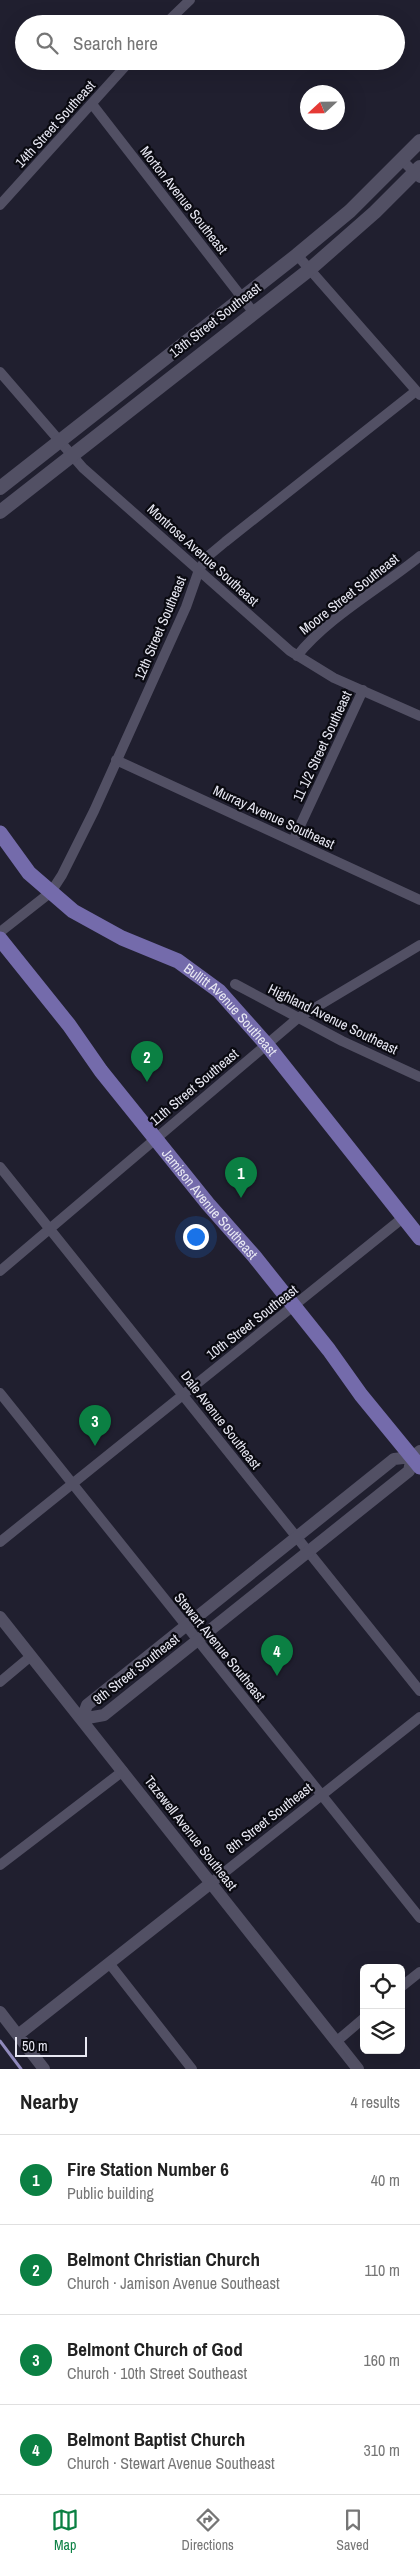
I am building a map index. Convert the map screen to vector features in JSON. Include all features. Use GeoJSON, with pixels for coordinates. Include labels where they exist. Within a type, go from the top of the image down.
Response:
{"type":"FeatureCollection","features":[{"type":"Feature","properties":{"kind":"main road","name":"13th Street Southeast"},"geometry":{"type":"LineString","coordinates":[[0,488],[297,255],[350,211],[420,141]]}},
{"type":"Feature","properties":{"kind":"main road","name":"13th Street Southeast"},"geometry":{"type":"LineString","coordinates":[[0,512],[309,270],[418,173]]}},
{"type":"Feature","properties":{"kind":"main road","name":"Bullitt Avenue Southeast"},"geometry":{"type":"LineString","coordinates":[[0,833],[30,873],[65,906],[88,921],[161,953],[199,975],[233,1004],[420,1238]]}},
{"type":"Feature","properties":{"kind":"main road","name":"Jamison Avenue Southeast"},"geometry":{"type":"LineString","coordinates":[[0,940],[70,1025],[101,1071],[330,1350],[345,1374],[417,1458]]}},
{"type":"Feature","properties":{"kind":"street"},"geometry":{"type":"LineString","coordinates":[[174,15],[190,0]]}},
{"type":"Feature","properties":{"kind":"street","name":"14th Street Southeast"},"geometry":{"type":"LineString","coordinates":[[0,205],[122,70]]}},
{"type":"Feature","properties":{"kind":"street","name":"Morton Avenue Southeast"},"geometry":{"type":"LineString","coordinates":[[92,104],[254,313]]}},
{"type":"Feature","properties":{"kind":"street"},"geometry":{"type":"LineString","coordinates":[[402,160],[418,173]]}},
{"type":"Feature","properties":{"kind":"street"},"geometry":{"type":"LineString","coordinates":[[297,255],[418,393]]}},
{"type":"Feature","properties":{"kind":"street","name":"Montrose Avenue Southeast"},"geometry":{"type":"LineString","coordinates":[[0,372],[71,455],[297,656],[334,678],[420,716]]}},
{"type":"Feature","properties":{"kind":"street","name":"12th Street Southeast"},"geometry":{"type":"LineString","coordinates":[[0,932],[51,892],[81,840],[186,606],[199,570],[207,557],[418,393]]}},
{"type":"Feature","properties":{"kind":"street","name":"Moore Street Southeast"},"geometry":{"type":"LineString","coordinates":[[297,656],[306,644],[334,621],[420,556]]}},
{"type":"Feature","properties":{"kind":"street","name":"11 1/2 Street Southeast"},"geometry":{"type":"LineString","coordinates":[[293,841],[363,690]]}},
{"type":"Feature","properties":{"kind":"street","name":"Murray Avenue Southeast"},"geometry":{"type":"LineString","coordinates":[[116,760],[420,900]]}},
{"type":"Feature","properties":{"kind":"street","name":"11th Street Southeast"},"geometry":{"type":"LineString","coordinates":[[0,1271],[298,1018],[420,945]]}},
{"type":"Feature","properties":{"kind":"street","name":"Highland Avenue Southeast"},"geometry":{"type":"LineString","coordinates":[[235,984],[298,1018],[420,1077]]}},
{"type":"Feature","properties":{"kind":"street","name":"Dale Avenue Southeast"},"geometry":{"type":"LineString","coordinates":[[0,1167],[420,1691]]}},
{"type":"Feature","properties":{"kind":"street","name":"10th Street Southeast"},"geometry":{"type":"LineString","coordinates":[[0,1542],[183,1394],[295,1307],[404,1217]]}},
{"type":"Feature","properties":{"kind":"street","name":"Stewart Avenue Southeast"},"geometry":{"type":"LineString","coordinates":[[0,1392],[420,1918]]}},
{"type":"Feature","properties":{"kind":"street","name":"9th Street Southeast"},"geometry":{"type":"LineString","coordinates":[[417,1458],[409,1471],[102,1716],[82,1719],[87,1705],[394,1459],[417,1458]]}},
{"type":"Feature","properties":{"kind":"street","name":"Tazewell Avenue Southeast"},"geometry":{"type":"LineString","coordinates":[[0,1617],[358,2069]]}},
{"type":"Feature","properties":{"kind":"street"},"geometry":{"type":"LineString","coordinates":[[0,1682],[31,1656]]}},
{"type":"Feature","properties":{"kind":"street","name":"8th Street Southeast"},"geometry":{"type":"LineString","coordinates":[[18,2035],[420,1717]]}},
{"type":"Feature","properties":{"kind":"street"},"geometry":{"type":"LineString","coordinates":[[0,1865],[122,1771]]}},
{"type":"Feature","properties":{"kind":"street"},"geometry":{"type":"LineString","coordinates":[[109,1963],[192,2069]]}},
{"type":"Feature","properties":{"kind":"street"},"geometry":{"type":"LineString","coordinates":[[405,1984],[420,1972]]}},
{"type":"Feature","properties":{"kind":"street"},"geometry":{"type":"LineString","coordinates":[[0,2012],[44,2069]]}},
{"type":"Feature","properties":{"kind":"street"},"geometry":{"type":"LineString","coordinates":[[336,2041],[360,2021]]}},
{"type":"Feature","properties":{"kind":"waterway"},"geometry":{"type":"LineString","coordinates":[[0,2041],[21,2069]]}},
{"type":"Feature","properties":{"kind":"place","name":"Belmont Christian Church"},"geometry":{"type":"Point","coordinates":[147,1082]}},
{"type":"Feature","properties":{"kind":"place","name":"Fire Station Number 6"},"geometry":{"type":"Point","coordinates":[241,1198]}},
{"type":"Feature","properties":{"kind":"place","name":"Belmont Church of God"},"geometry":{"type":"Point","coordinates":[95,1446]}},
{"type":"Feature","properties":{"kind":"place","name":"Belmont Baptist Church"},"geometry":{"type":"Point","coordinates":[277,1676]}}]}
